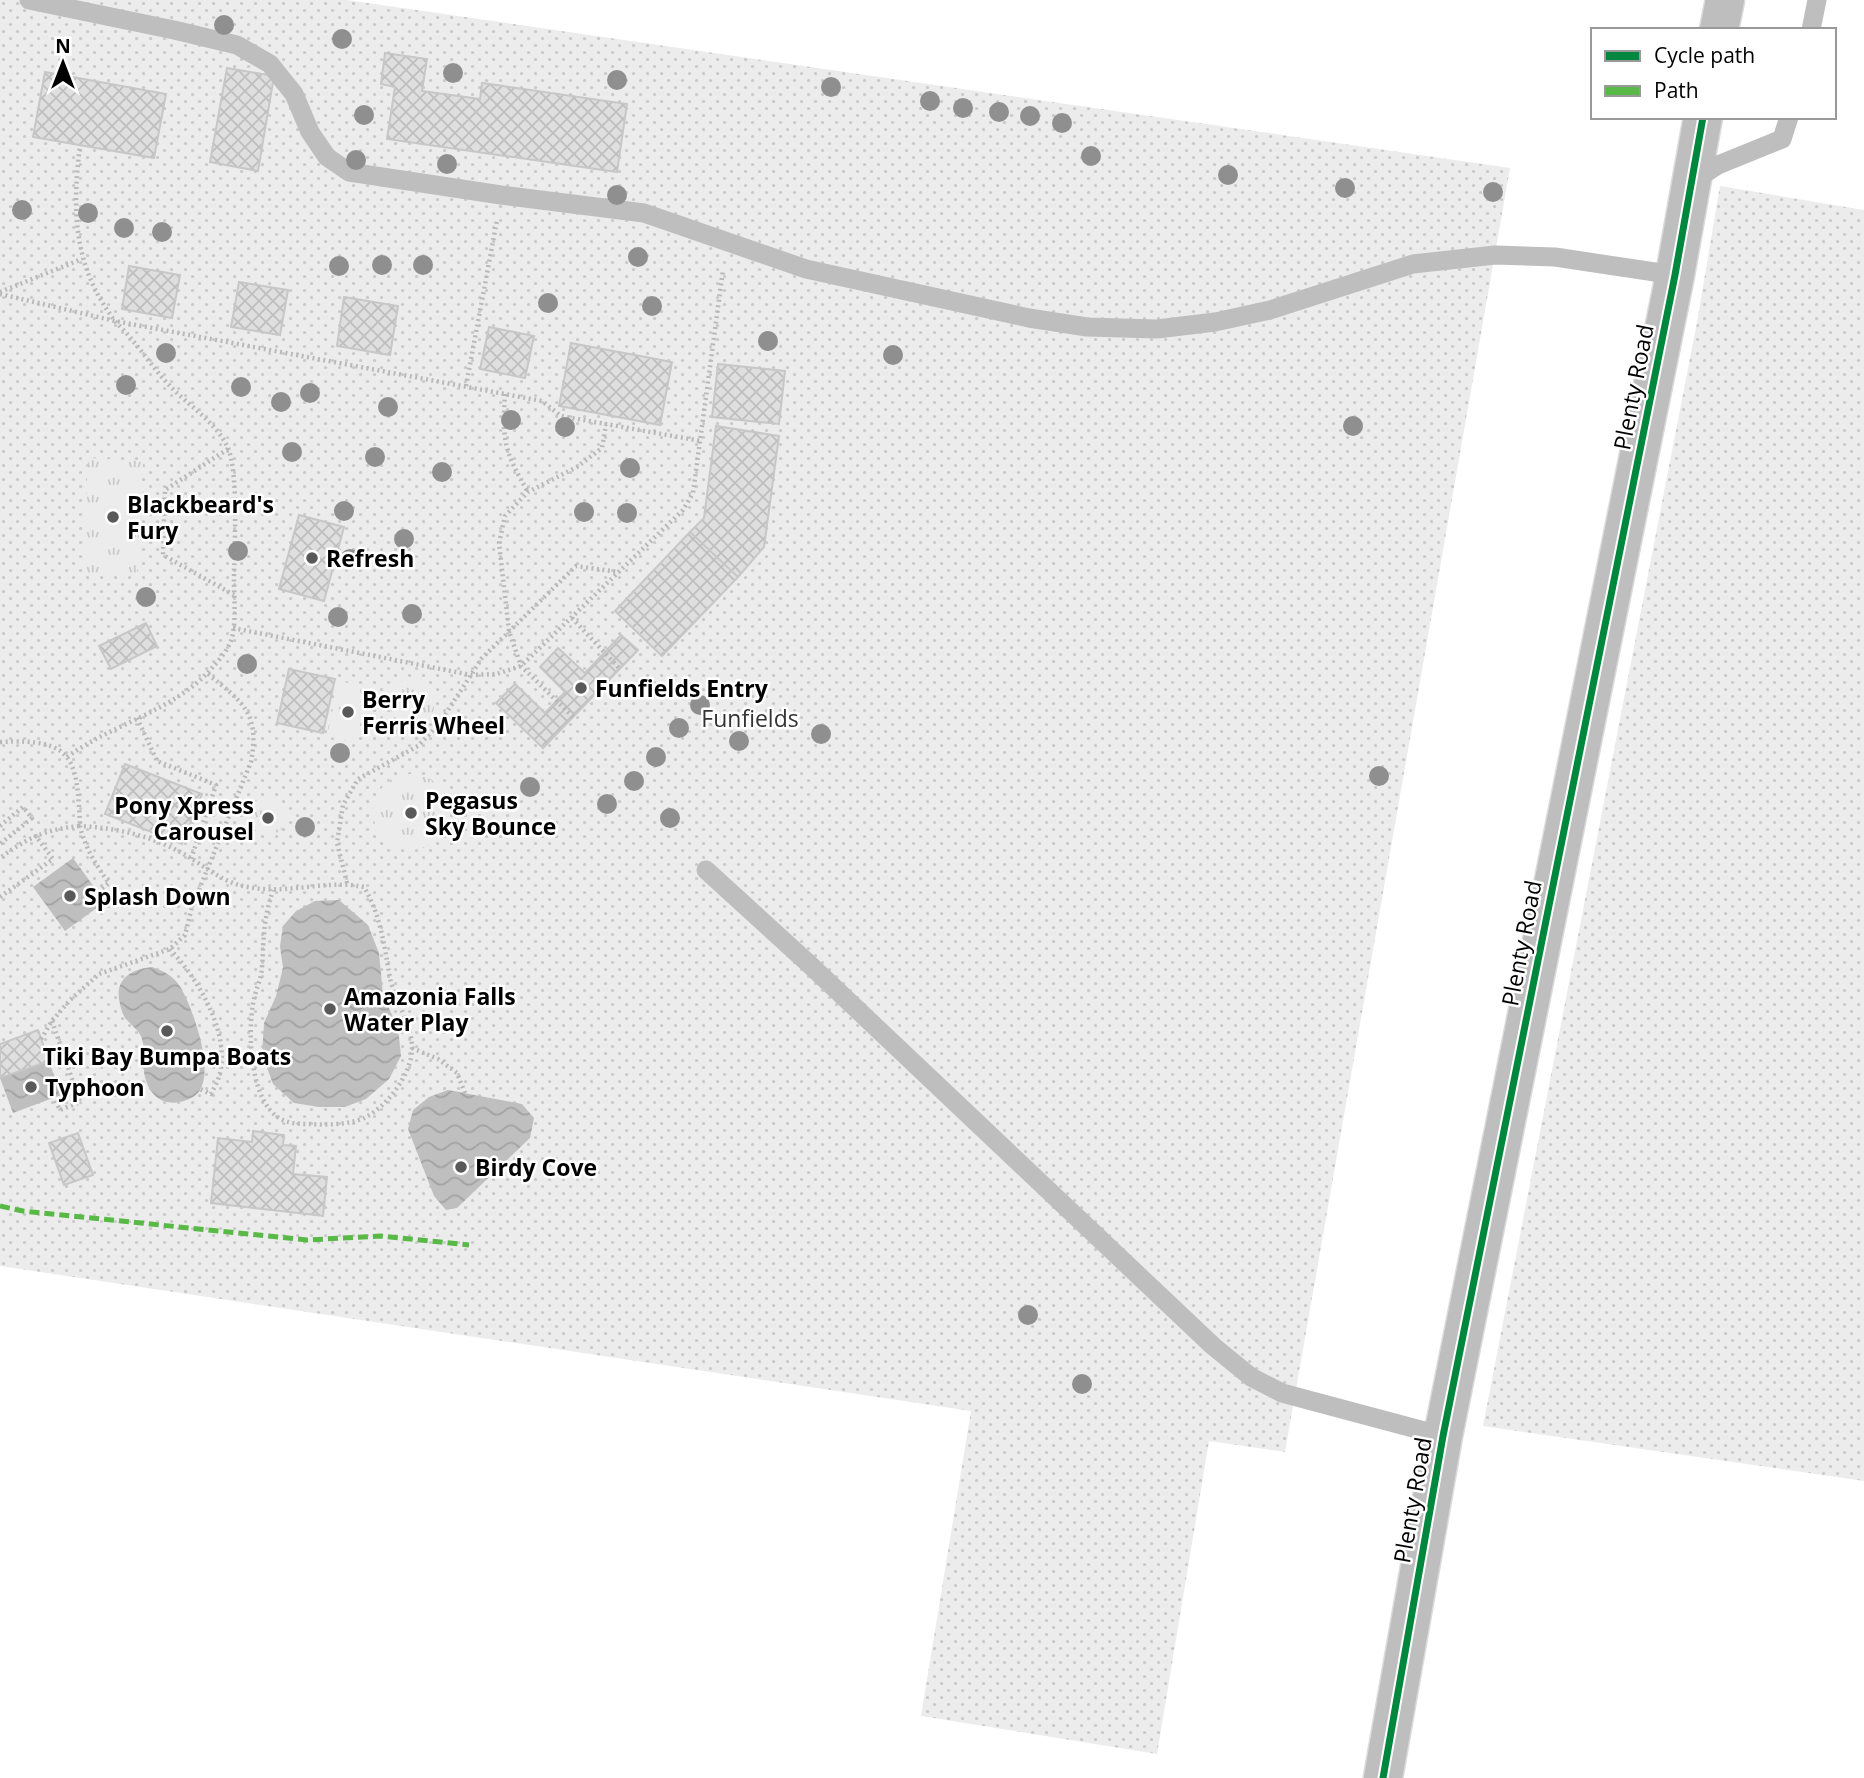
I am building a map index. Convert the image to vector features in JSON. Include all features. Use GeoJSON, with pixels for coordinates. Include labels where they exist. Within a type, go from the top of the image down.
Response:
{"type":"FeatureCollection","features":[{"type":"Feature","properties":{"kind":"main road"},"geometry":{"type":"LineString","coordinates":[[1719,28],[1725,0]]}},
{"type":"Feature","properties":{"kind":"main road","name":"Plenty Road"},"geometry":{"type":"LineString","coordinates":[[1383,1778],[1443,1436],[1675,275],[1703,119]]}},
{"type":"Feature","properties":{"kind":"lane"},"geometry":{"type":"LineString","coordinates":[[29,0],[237,45],[270,64],[294,94],[310,132],[327,157],[349,172],[644,213],[819,272],[1028,318],[1087,327],[1157,330],[1215,322],[1270,310],[1413,264],[1495,255],[1555,257],[1675,275]]}},
{"type":"Feature","properties":{"kind":"lane"},"geometry":{"type":"LineString","coordinates":[[1811,28],[1817,0]]}},
{"type":"Feature","properties":{"kind":"lane"},"geometry":{"type":"LineString","coordinates":[[1691,182],[1718,166],[1782,139],[1788,119]]}},
{"type":"Feature","properties":{"kind":"lane"},"geometry":{"type":"LineString","coordinates":[[706,870],[1213,1346],[1251,1377],[1282,1392],[1443,1436]]}},
{"type":"Feature","properties":{"kind":"path"},"geometry":{"type":"LineString","coordinates":[[67,757],[86,743],[195,685],[229,646],[233,628],[234,595],[233,482],[228,449],[217,430],[167,383],[115,321],[97,290],[82,259],[78,240],[74,201],[80,145]]}},
{"type":"Feature","properties":{"kind":"path"},"geometry":{"type":"LineString","coordinates":[[466,386],[500,195]]}},
{"type":"Feature","properties":{"kind":"path"},"geometry":{"type":"LineString","coordinates":[[233,628],[471,676],[497,674],[521,666],[683,510],[693,493],[727,241]]}},
{"type":"Feature","properties":{"kind":"path"},"geometry":{"type":"LineString","coordinates":[[0,293],[82,259]]}},
{"type":"Feature","properties":{"kind":"path"},"geometry":{"type":"LineString","coordinates":[[0,293],[115,321],[542,401],[561,416],[701,441]]}},
{"type":"Feature","properties":{"kind":"path"},"geometry":{"type":"LineString","coordinates":[[505,394],[502,429],[509,460],[527,492]]}},
{"type":"Feature","properties":{"kind":"path"},"geometry":{"type":"LineString","coordinates":[[573,718],[521,666],[509,631],[499,543],[505,516],[527,492],[577,467],[602,449],[606,425]]}},
{"type":"Feature","properties":{"kind":"path"},"geometry":{"type":"LineString","coordinates":[[228,449],[166,490],[163,555],[234,595]]}},
{"type":"Feature","properties":{"kind":"path"},"geometry":{"type":"LineString","coordinates":[[347,883],[337,843],[342,805],[358,779],[418,746],[439,724],[481,658],[576,566],[620,572]]}},
{"type":"Feature","properties":{"kind":"path"},"geometry":{"type":"LineString","coordinates":[[572,618],[620,669]]}},
{"type":"Feature","properties":{"kind":"path"},"geometry":{"type":"LineString","coordinates":[[41,1039],[70,1000],[99,974],[170,948],[185,935],[192,906],[251,762],[255,738],[251,718],[232,694],[207,673]]}},
{"type":"Feature","properties":{"kind":"path"},"geometry":{"type":"LineString","coordinates":[[137,718],[157,761],[216,785],[191,859]]}},
{"type":"Feature","properties":{"kind":"path"},"geometry":{"type":"LineString","coordinates":[[0,742],[45,744],[56,748],[67,757],[80,795],[79,826],[93,861],[109,883],[98,892]]}},
{"type":"Feature","properties":{"kind":"path"},"geometry":{"type":"LineString","coordinates":[[0,826],[23,807],[32,818],[0,844]]}},
{"type":"Feature","properties":{"kind":"path"},"geometry":{"type":"LineString","coordinates":[[0,858],[35,835],[59,828],[112,828],[143,835],[191,859],[215,876],[246,887],[273,890],[347,883],[364,887],[376,908],[391,981],[412,1048],[407,1072],[390,1098],[363,1118],[330,1125],[289,1124],[271,1111],[258,1087],[250,1049],[253,1003],[262,970],[264,918],[273,890]]}},
{"type":"Feature","properties":{"kind":"path"},"geometry":{"type":"LineString","coordinates":[[0,897],[54,859],[35,835]]}},
{"type":"Feature","properties":{"kind":"path"},"geometry":{"type":"LineString","coordinates":[[170,948],[191,971],[208,1006],[221,1043],[221,1070],[212,1094],[200,1088]]}},
{"type":"Feature","properties":{"kind":"path"},"geometry":{"type":"LineString","coordinates":[[52,1021],[80,1102],[60,1110],[54,1098]]}},
{"type":"Feature","properties":{"kind":"path"},"geometry":{"type":"LineString","coordinates":[[412,1048],[438,1059],[457,1073],[465,1093]]}},
{"type":"Feature","properties":{"kind":"green space","name":"Funfields"},"geometry":{"type":"Polygon","coordinates":[[[0,0],[347,0],[1510,168],[1285,1452],[1209,1441],[1157,1754],[921,1716],[971,1411],[0,1266],[0,0]]]}},
{"type":"Feature","properties":{"kind":"green space"},"geometry":{"type":"Polygon","coordinates":[[[1720,186],[1864,210],[1864,1481],[1483,1426],[1697,322],[1720,186]]]}},
{"type":"Feature","properties":{"kind":"green space","name":"Blackbeard's Fury"},"geometry":{"type":"Polygon","coordinates":[[[88,458],[143,461],[137,575],[83,573],[88,458]]]}},
{"type":"Feature","properties":{"kind":"green space"},"geometry":{"type":"Polygon","coordinates":[[[412,679],[428,686],[435,702],[428,718],[412,725],[396,718],[389,702],[396,686],[412,679]]]}},
{"type":"Feature","properties":{"kind":"green space","name":"Berry Ferris Wheel"},"geometry":{"type":"Polygon","coordinates":[[[340,681],[370,689],[355,743],[326,736],[340,681]]]}},
{"type":"Feature","properties":{"kind":"green space","name":"Pegasus Sky Bounce"},"geometry":{"type":"Polygon","coordinates":[[[404,774],[418,774],[432,780],[443,791],[449,812],[446,827],[438,839],[418,850],[404,850],[390,844],[379,833],[373,819],[373,805],[379,791],[390,780],[404,774]]]}},
{"type":"Feature","properties":{"kind":"green space","name":"Pony Xpress Carousel"},"geometry":{"type":"Polygon","coordinates":[[[268,797],[281,803],[287,816],[281,829],[268,835],[255,829],[249,816],[255,803],[268,797]]]}},
{"type":"Feature","properties":{"kind":"water","name":"Splash Down"},"geometry":{"type":"Polygon","coordinates":[[[73,858],[105,902],[65,931],[33,887],[73,858]]]}},
{"type":"Feature","properties":{"kind":"water","name":"Amazonia Falls Water Play"},"geometry":{"type":"Polygon","coordinates":[[[339,900],[368,925],[379,953],[383,995],[398,1028],[401,1056],[389,1079],[366,1099],[345,1107],[319,1107],[294,1103],[273,1084],[262,1054],[264,1023],[276,996],[283,968],[280,946],[283,926],[296,911],[315,901],[339,900]]]}},
{"type":"Feature","properties":{"kind":"water","name":"Tiki Bay Bumpa Boats"},"geometry":{"type":"Polygon","coordinates":[[[152,967],[168,974],[181,988],[202,1045],[204,1077],[201,1089],[185,1101],[163,1101],[148,1086],[144,1072],[142,1039],[125,1017],[119,1001],[123,980],[132,972],[152,967]]]}},
{"type":"Feature","properties":{"kind":"water","name":"Typhoon"},"geometry":{"type":"Polygon","coordinates":[[[49,1061],[61,1095],[13,1113],[0,1078],[49,1061]]]}},
{"type":"Feature","properties":{"kind":"water","name":"Birdy Cove"},"geometry":{"type":"Polygon","coordinates":[[[448,1090],[522,1104],[534,1118],[530,1138],[457,1208],[446,1210],[434,1196],[408,1129],[413,1110],[429,1097],[448,1090]]]}},
{"type":"Feature","properties":{"kind":"building"},"geometry":{"type":"Polygon","coordinates":[[[385,53],[427,59],[422,91],[480,99],[482,83],[627,104],[617,172],[387,139],[395,87],[381,84],[385,53]]]}},
{"type":"Feature","properties":{"kind":"building"},"geometry":{"type":"Polygon","coordinates":[[[227,68],[274,76],[258,171],[210,162],[227,68]]]}},
{"type":"Feature","properties":{"kind":"building"},"geometry":{"type":"Polygon","coordinates":[[[45,72],[166,94],[154,158],[33,137],[45,72]]]}},
{"type":"Feature","properties":{"kind":"building"},"geometry":{"type":"Polygon","coordinates":[[[129,266],[180,275],[172,318],[122,309],[129,266]]]}},
{"type":"Feature","properties":{"kind":"building"},"geometry":{"type":"Polygon","coordinates":[[[239,282],[288,290],[280,335],[231,327],[239,282]]]}},
{"type":"Feature","properties":{"kind":"building"},"geometry":{"type":"Polygon","coordinates":[[[344,297],[398,306],[390,355],[337,346],[344,297]]]}},
{"type":"Feature","properties":{"kind":"building"},"geometry":{"type":"Polygon","coordinates":[[[489,327],[534,336],[525,378],[480,369],[489,327]]]}},
{"type":"Feature","properties":{"kind":"building"},"geometry":{"type":"Polygon","coordinates":[[[571,343],[672,362],[660,425],[559,406],[571,343]]]}},
{"type":"Feature","properties":{"kind":"building"},"geometry":{"type":"Polygon","coordinates":[[[718,364],[785,371],[779,424],[712,417],[718,364]]]}},
{"type":"Feature","properties":{"kind":"building"},"geometry":{"type":"Polygon","coordinates":[[[716,426],[779,436],[764,547],[738,577],[690,532],[704,518],[716,426]]]}},
{"type":"Feature","properties":{"kind":"building","name":"Refresh"},"geometry":{"type":"Polygon","coordinates":[[[299,515],[344,527],[324,601],[279,589],[299,515]]]}},
{"type":"Feature","properties":{"kind":"building"},"geometry":{"type":"Polygon","coordinates":[[[690,532],[738,577],[662,656],[615,611],[690,532]]]}},
{"type":"Feature","properties":{"kind":"building"},"geometry":{"type":"Polygon","coordinates":[[[146,623],[157,646],[111,669],[99,646],[146,623]]]}},
{"type":"Feature","properties":{"kind":"building","name":"Funfields Entry"},"geometry":{"type":"Polygon","coordinates":[[[621,635],[638,650],[543,748],[496,703],[515,684],[545,713],[565,692],[540,667],[558,648],[585,673],[621,635]]]}},
{"type":"Feature","properties":{"kind":"building"},"geometry":{"type":"Polygon","coordinates":[[[289,669],[335,679],[323,733],[277,723],[289,669]]]}},
{"type":"Feature","properties":{"kind":"building"},"geometry":{"type":"Polygon","coordinates":[[[125,764],[202,794],[182,844],[105,814],[125,764]]]}},
{"type":"Feature","properties":{"kind":"building"},"geometry":{"type":"Polygon","coordinates":[[[38,1030],[49,1061],[0,1078],[0,1044],[38,1030]]]}},
{"type":"Feature","properties":{"kind":"building"},"geometry":{"type":"Polygon","coordinates":[[[253,1131],[284,1135],[283,1145],[296,1146],[293,1174],[327,1177],[323,1216],[211,1203],[218,1138],[252,1142],[253,1131]]]}},
{"type":"Feature","properties":{"kind":"building"},"geometry":{"type":"Polygon","coordinates":[[[78,1133],[93,1175],[64,1185],[49,1143],[78,1133]]]}},
{"type":"Feature","properties":{"kind":"marked path"},"geometry":{"type":"LineString","coordinates":[[0,1206],[23,1211],[307,1240],[381,1236],[469,1245]]}},
{"type":"Feature","properties":{"kind":"cycle path"},"geometry":{"type":"LineString","coordinates":[[1383,1778],[1443,1436],[1675,275],[1703,119]]}},
{"type":"Feature","properties":{"kind":"place","name":"Blackbeard's Fury"},"geometry":{"type":"Point","coordinates":[113,517]}},
{"type":"Feature","properties":{"kind":"place","name":"Refresh"},"geometry":{"type":"Point","coordinates":[312,558]}},
{"type":"Feature","properties":{"kind":"place","name":"Funfields Entry"},"geometry":{"type":"Point","coordinates":[581,688]}},
{"type":"Feature","properties":{"kind":"place","name":"Berry Ferris Wheel"},"geometry":{"type":"Point","coordinates":[348,712]}},
{"type":"Feature","properties":{"kind":"place","name":"Pegasus Sky Bounce"},"geometry":{"type":"Point","coordinates":[411,813]}},
{"type":"Feature","properties":{"kind":"place","name":"Pony Xpress Carousel"},"geometry":{"type":"Point","coordinates":[268,818]}},
{"type":"Feature","properties":{"kind":"place","name":"Splash Down"},"geometry":{"type":"Point","coordinates":[70,896]}},
{"type":"Feature","properties":{"kind":"place","name":"Amazonia Falls Water Play"},"geometry":{"type":"Point","coordinates":[330,1009]}},
{"type":"Feature","properties":{"kind":"place","name":"Tiki Bay Bumpa Boats"},"geometry":{"type":"Point","coordinates":[167,1031]}},
{"type":"Feature","properties":{"kind":"place","name":"Typhoon"},"geometry":{"type":"Point","coordinates":[31,1087]}},
{"type":"Feature","properties":{"kind":"place","name":"Birdy Cove"},"geometry":{"type":"Point","coordinates":[461,1167]}}]}
